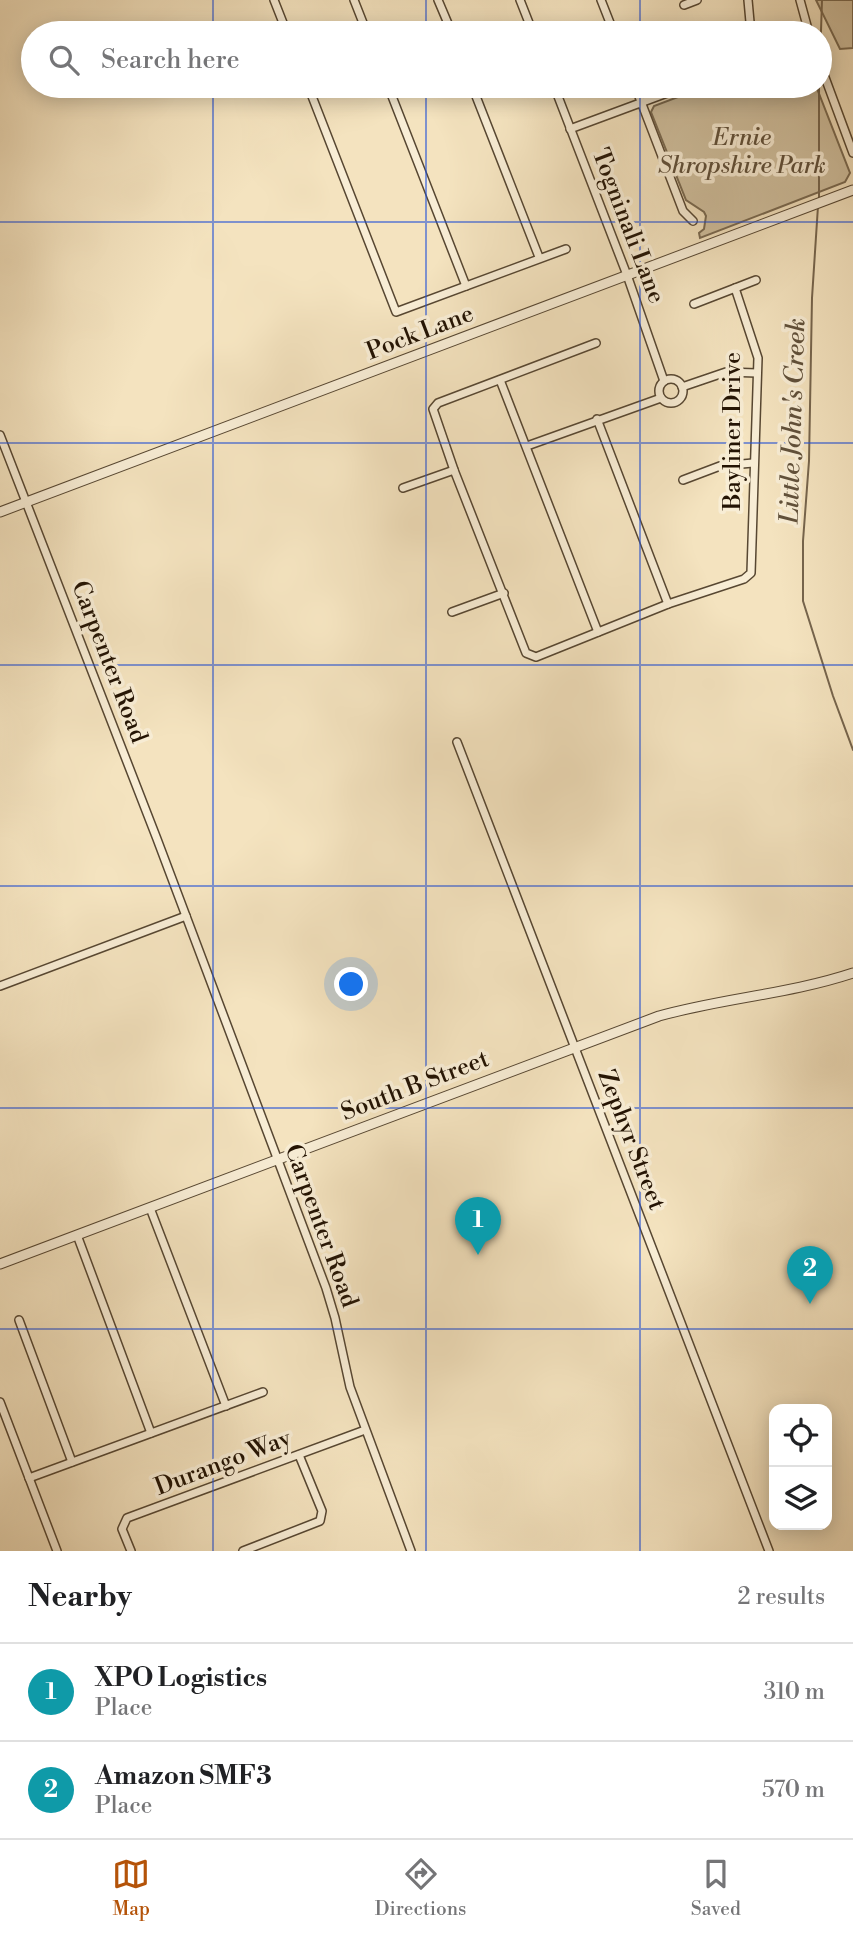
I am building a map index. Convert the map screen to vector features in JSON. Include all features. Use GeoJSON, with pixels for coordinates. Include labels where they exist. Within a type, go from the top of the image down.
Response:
{"type":"FeatureCollection","features":[{"type":"Feature","properties":{"kind":"street"},"geometry":{"type":"LineString","coordinates":[[274,0],[283,21]]}},
{"type":"Feature","properties":{"kind":"street"},"geometry":{"type":"LineString","coordinates":[[355,0],[363,21]]}},
{"type":"Feature","properties":{"kind":"street"},"geometry":{"type":"LineString","coordinates":[[438,0],[447,21]]}},
{"type":"Feature","properties":{"kind":"street"},"geometry":{"type":"LineString","coordinates":[[520,0],[528,21]]}},
{"type":"Feature","properties":{"kind":"street"},"geometry":{"type":"LineString","coordinates":[[601,0],[609,21]]}},
{"type":"Feature","properties":{"kind":"street"},"geometry":{"type":"LineString","coordinates":[[684,5],[697,0]]}},
{"type":"Feature","properties":{"kind":"street"},"geometry":{"type":"LineString","coordinates":[[748,0],[750,21]]}},
{"type":"Feature","properties":{"kind":"street"},"geometry":{"type":"LineString","coordinates":[[800,0],[806,21]]}},
{"type":"Feature","properties":{"kind":"street"},"geometry":{"type":"LineString","coordinates":[[832,97],[853,153]]}},
{"type":"Feature","properties":{"kind":"street"},"geometry":{"type":"LineString","coordinates":[[313,98],[397,312],[566,249]]}},
{"type":"Feature","properties":{"kind":"street"},"geometry":{"type":"LineString","coordinates":[[393,98],[466,286]]}},
{"type":"Feature","properties":{"kind":"street"},"geometry":{"type":"LineString","coordinates":[[477,98],[539,257]]}},
{"type":"Feature","properties":{"kind":"street","name":"Togninali Lane"},"geometry":{"type":"LineString","coordinates":[[558,98],[627,275],[664,381]]}},
{"type":"Feature","properties":{"kind":"street"},"geometry":{"type":"LineString","coordinates":[[640,98],[683,211],[693,220]]}},
{"type":"Feature","properties":{"kind":"street"},"geometry":{"type":"LineString","coordinates":[[570,129],[652,98]]}},
{"type":"Feature","properties":{"kind":"street","name":"Pock Lane"},"geometry":{"type":"LineString","coordinates":[[0,512],[853,190]]}},
{"type":"Feature","properties":{"kind":"street"},"geometry":{"type":"LineString","coordinates":[[694,304],[756,280]]}},
{"type":"Feature","properties":{"kind":"street","name":"Bayliner Drive"},"geometry":{"type":"LineString","coordinates":[[668,604],[748,576],[751,569],[756,350],[735,288]]}},
{"type":"Feature","properties":{"kind":"street"},"geometry":{"type":"LineString","coordinates":[[596,342],[438,403],[433,409],[454,470],[526,653],[532,657],[668,604],[597,419]]}},
{"type":"Feature","properties":{"kind":"street"},"geometry":{"type":"LineString","coordinates":[[682,387],[726,372],[757,373]]}},
{"type":"Feature","properties":{"kind":"street"},"geometry":{"type":"LineString","coordinates":[[500,380],[598,632]]}},
{"type":"Feature","properties":{"kind":"street"},"geometry":{"type":"LineString","coordinates":[[664,381],[677,381],[682,387],[678,401],[666,402],[661,398],[660,386],[664,381]]}},
{"type":"Feature","properties":{"kind":"street"},"geometry":{"type":"LineString","coordinates":[[527,446],[661,398]]}},
{"type":"Feature","properties":{"kind":"street","name":"Carpenter Road"},"geometry":{"type":"LineString","coordinates":[[0,435],[186,916],[330,1300],[344,1367],[411,1551]]}},
{"type":"Feature","properties":{"kind":"street"},"geometry":{"type":"LineString","coordinates":[[683,480],[727,464],[753,463]]}},
{"type":"Feature","properties":{"kind":"street"},"geometry":{"type":"LineString","coordinates":[[403,488],[454,470]]}},
{"type":"Feature","properties":{"kind":"street"},"geometry":{"type":"LineString","coordinates":[[452,612],[504,593]]}},
{"type":"Feature","properties":{"kind":"street","name":"Zephyr Street"},"geometry":{"type":"LineString","coordinates":[[457,742],[769,1551]]}},
{"type":"Feature","properties":{"kind":"street"},"geometry":{"type":"LineString","coordinates":[[0,986],[186,916]]}},
{"type":"Feature","properties":{"kind":"street","name":"South B Street"},"geometry":{"type":"LineString","coordinates":[[0,1264],[640,1022],[685,1009],[810,986],[853,973]]}},
{"type":"Feature","properties":{"kind":"street"},"geometry":{"type":"LineString","coordinates":[[150,1208],[226,1406]]}},
{"type":"Feature","properties":{"kind":"street"},"geometry":{"type":"LineString","coordinates":[[77,1235],[150,1433]]}},
{"type":"Feature","properties":{"kind":"street"},"geometry":{"type":"LineString","coordinates":[[19,1320],[72,1462]]}},
{"type":"Feature","properties":{"kind":"street"},"geometry":{"type":"LineString","coordinates":[[29,1478],[263,1392]]}},
{"type":"Feature","properties":{"kind":"street"},"geometry":{"type":"LineString","coordinates":[[0,1402],[57,1551]]}},
{"type":"Feature","properties":{"kind":"street","name":"Durango Way"},"geometry":{"type":"LineString","coordinates":[[131,1551],[122,1529],[127,1518],[366,1430]]}},
{"type":"Feature","properties":{"kind":"street"},"geometry":{"type":"LineString","coordinates":[[243,1551],[320,1521],[321,1511],[299,1455]]}},
{"type":"Feature","properties":{"kind":"green space"},"geometry":{"type":"Polygon","coordinates":[[[816,0],[853,0],[853,48],[840,49],[832,33],[832,21],[826,21],[816,0]]]}},
{"type":"Feature","properties":{"kind":"green space","name":"Ernie Shropshire Park"},"geometry":{"type":"Polygon","coordinates":[[[675,98],[821,98],[850,173],[845,182],[700,238],[699,233],[704,229],[706,216],[686,200],[651,112],[654,106],[675,98]]]}},
{"type":"Feature","properties":{"kind":"waterway","name":"Little John's Creek"},"geometry":{"type":"LineString","coordinates":[[821,21],[822,0]]}},
{"type":"Feature","properties":{"kind":"waterway","name":"Little John's Creek"},"geometry":{"type":"LineString","coordinates":[[819,98],[819,200]]}},
{"type":"Feature","properties":{"kind":"waterway","name":"Little John's Creek"},"geometry":{"type":"LineString","coordinates":[[818,206],[812,298],[803,601],[853,750]]}},
{"type":"Feature","properties":{"kind":"place","name":"XPO Logistics"},"geometry":{"type":"Point","coordinates":[478,1255]}},
{"type":"Feature","properties":{"kind":"place","name":"Amazon SMF3"},"geometry":{"type":"Point","coordinates":[810,1304]}}]}
